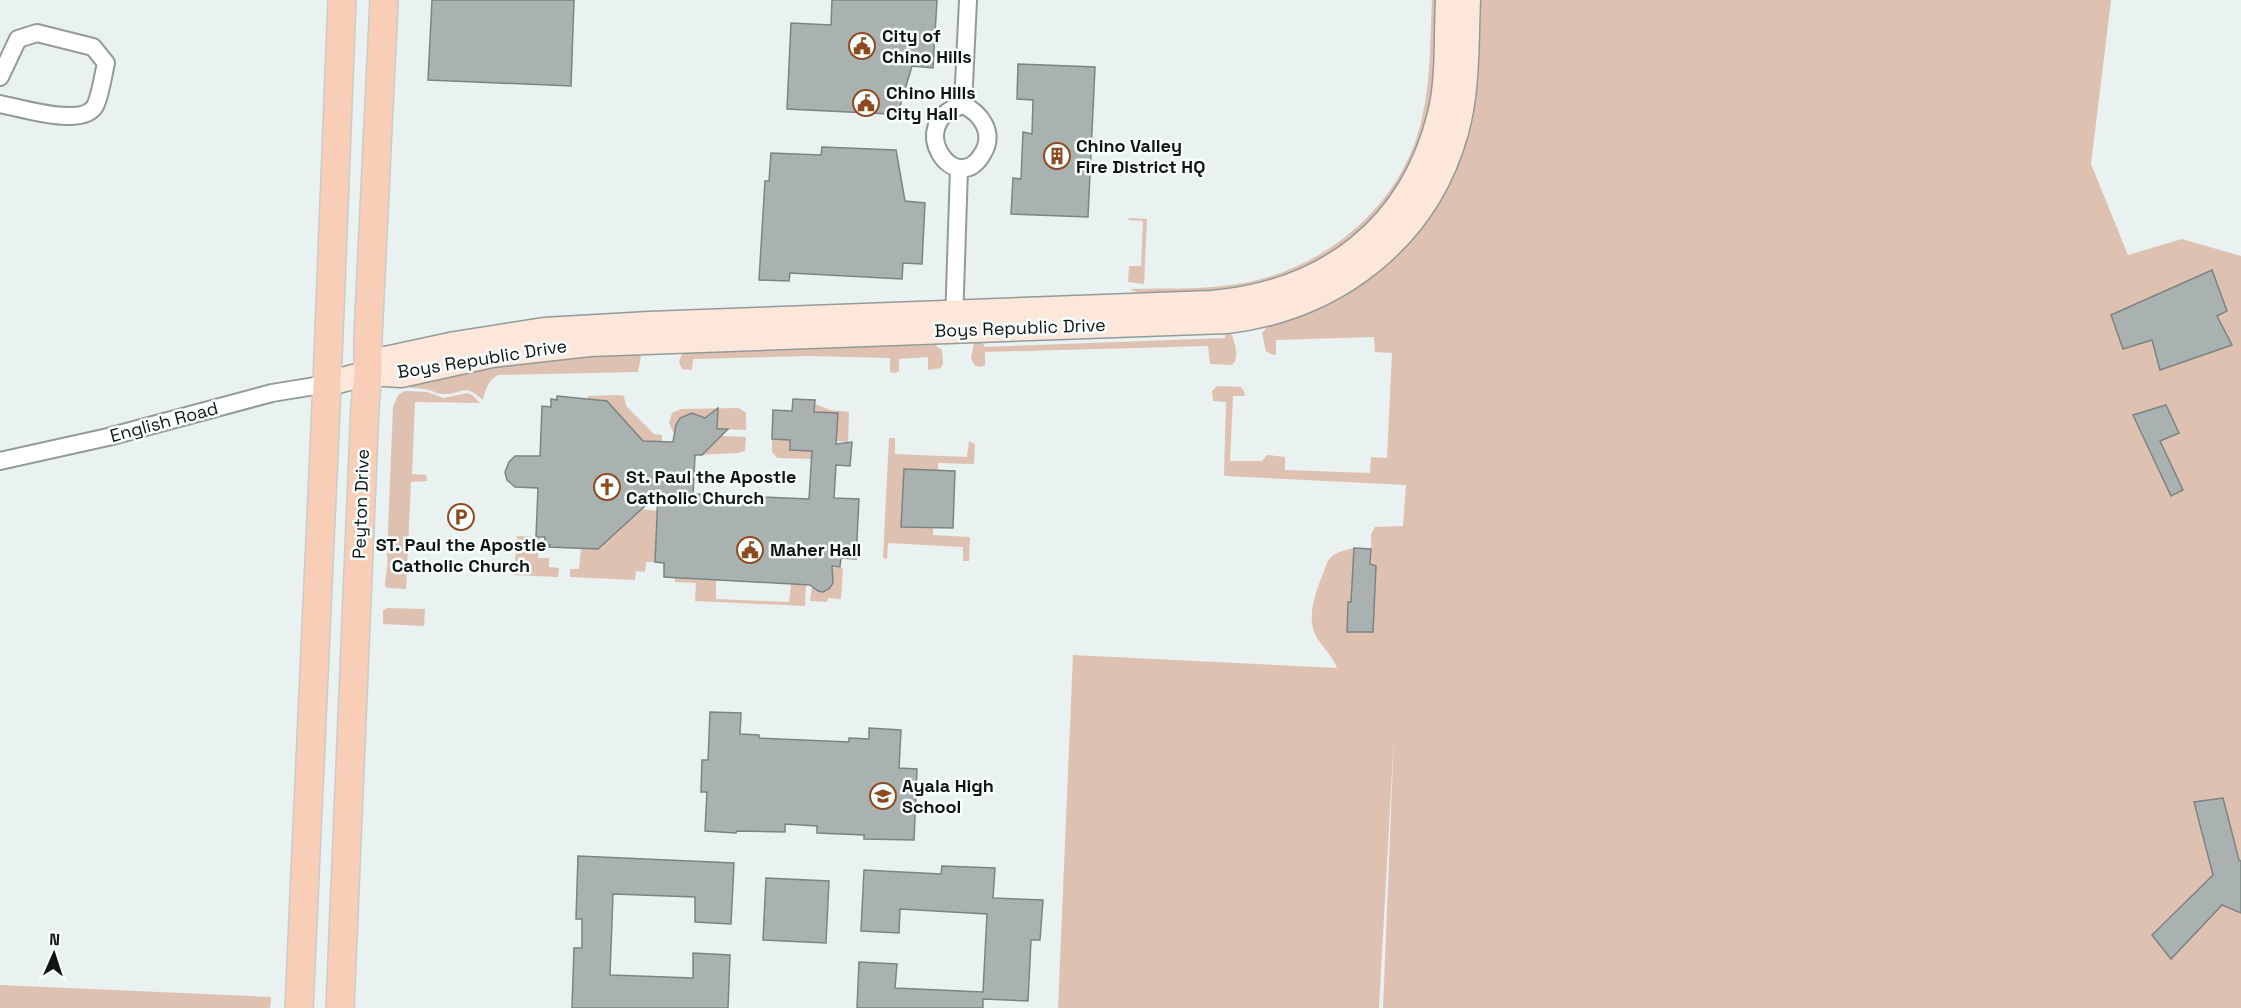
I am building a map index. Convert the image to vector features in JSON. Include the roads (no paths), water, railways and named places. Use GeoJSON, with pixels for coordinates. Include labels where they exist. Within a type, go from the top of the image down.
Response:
{"type":"FeatureCollection","features":[{"type":"Feature","properties":{"kind":"main road"},"geometry":{"type":"LineString","coordinates":[[299,1008],[342,0]]}},
{"type":"Feature","properties":{"kind":"main road","name":"Peyton Drive"},"geometry":{"type":"LineString","coordinates":[[340,1008],[384,0]]}},
{"type":"Feature","properties":{"kind":"main road","name":"Boys Republic Drive"},"geometry":{"type":"LineString","coordinates":[[327,384],[368,373],[401,375],[514,352],[589,344],[1231,301],[1282,290],[1312,278],[1342,261],[1382,225],[1407,193],[1433,138],[1443,98],[1448,0]]}},
{"type":"Feature","properties":{"kind":"main road","name":"Boys Republic Drive"},"geometry":{"type":"LineString","coordinates":[[955,321],[1167,324],[1248,319],[1300,304],[1344,282],[1372,262],[1399,235],[1426,199],[1444,165],[1456,131],[1460,111],[1468,0]]}},
{"type":"Feature","properties":{"kind":"street"},"geometry":{"type":"LineString","coordinates":[[963,105],[969,0]]}},
{"type":"Feature","properties":{"kind":"street"},"geometry":{"type":"LineString","coordinates":[[0,77],[18,39],[37,33],[93,47],[106,63],[96,106],[84,116],[68,117],[0,104]]}},
{"type":"Feature","properties":{"kind":"street"},"geometry":{"type":"LineString","coordinates":[[963,105],[973,109],[982,117],[987,141],[984,152],[977,162],[967,168],[959,168],[953,168],[943,161],[937,150],[936,127],[941,117],[950,109],[963,105]]}},
{"type":"Feature","properties":{"kind":"street"},"geometry":{"type":"LineString","coordinates":[[955,321],[959,168]]}},
{"type":"Feature","properties":{"kind":"street","name":"English Road"},"geometry":{"type":"LineString","coordinates":[[0,461],[108,437],[272,393],[327,384]]}},
{"type":"Feature","properties":{"kind":"place","name":"City of Chino Hills"},"geometry":{"type":"Point","coordinates":[862,46]}},
{"type":"Feature","properties":{"kind":"place","name":"Chino Hills City Hall"},"geometry":{"type":"Point","coordinates":[866,103]}},
{"type":"Feature","properties":{"kind":"place","name":"Chino Valley Fire District HQ"},"geometry":{"type":"Point","coordinates":[1057,156]}},
{"type":"Feature","properties":{"kind":"place","name":"St. Paul the Apostle Catholic Church"},"geometry":{"type":"Point","coordinates":[607,487]}},
{"type":"Feature","properties":{"kind":"place","name":"ST. Paul the Apostle Catholic Church"},"geometry":{"type":"Point","coordinates":[461,517]}},
{"type":"Feature","properties":{"kind":"place","name":"Maher Hall"},"geometry":{"type":"Point","coordinates":[750,550]}},
{"type":"Feature","properties":{"kind":"place","name":"Ayala High School"},"geometry":{"type":"Point","coordinates":[883,796]}}]}
